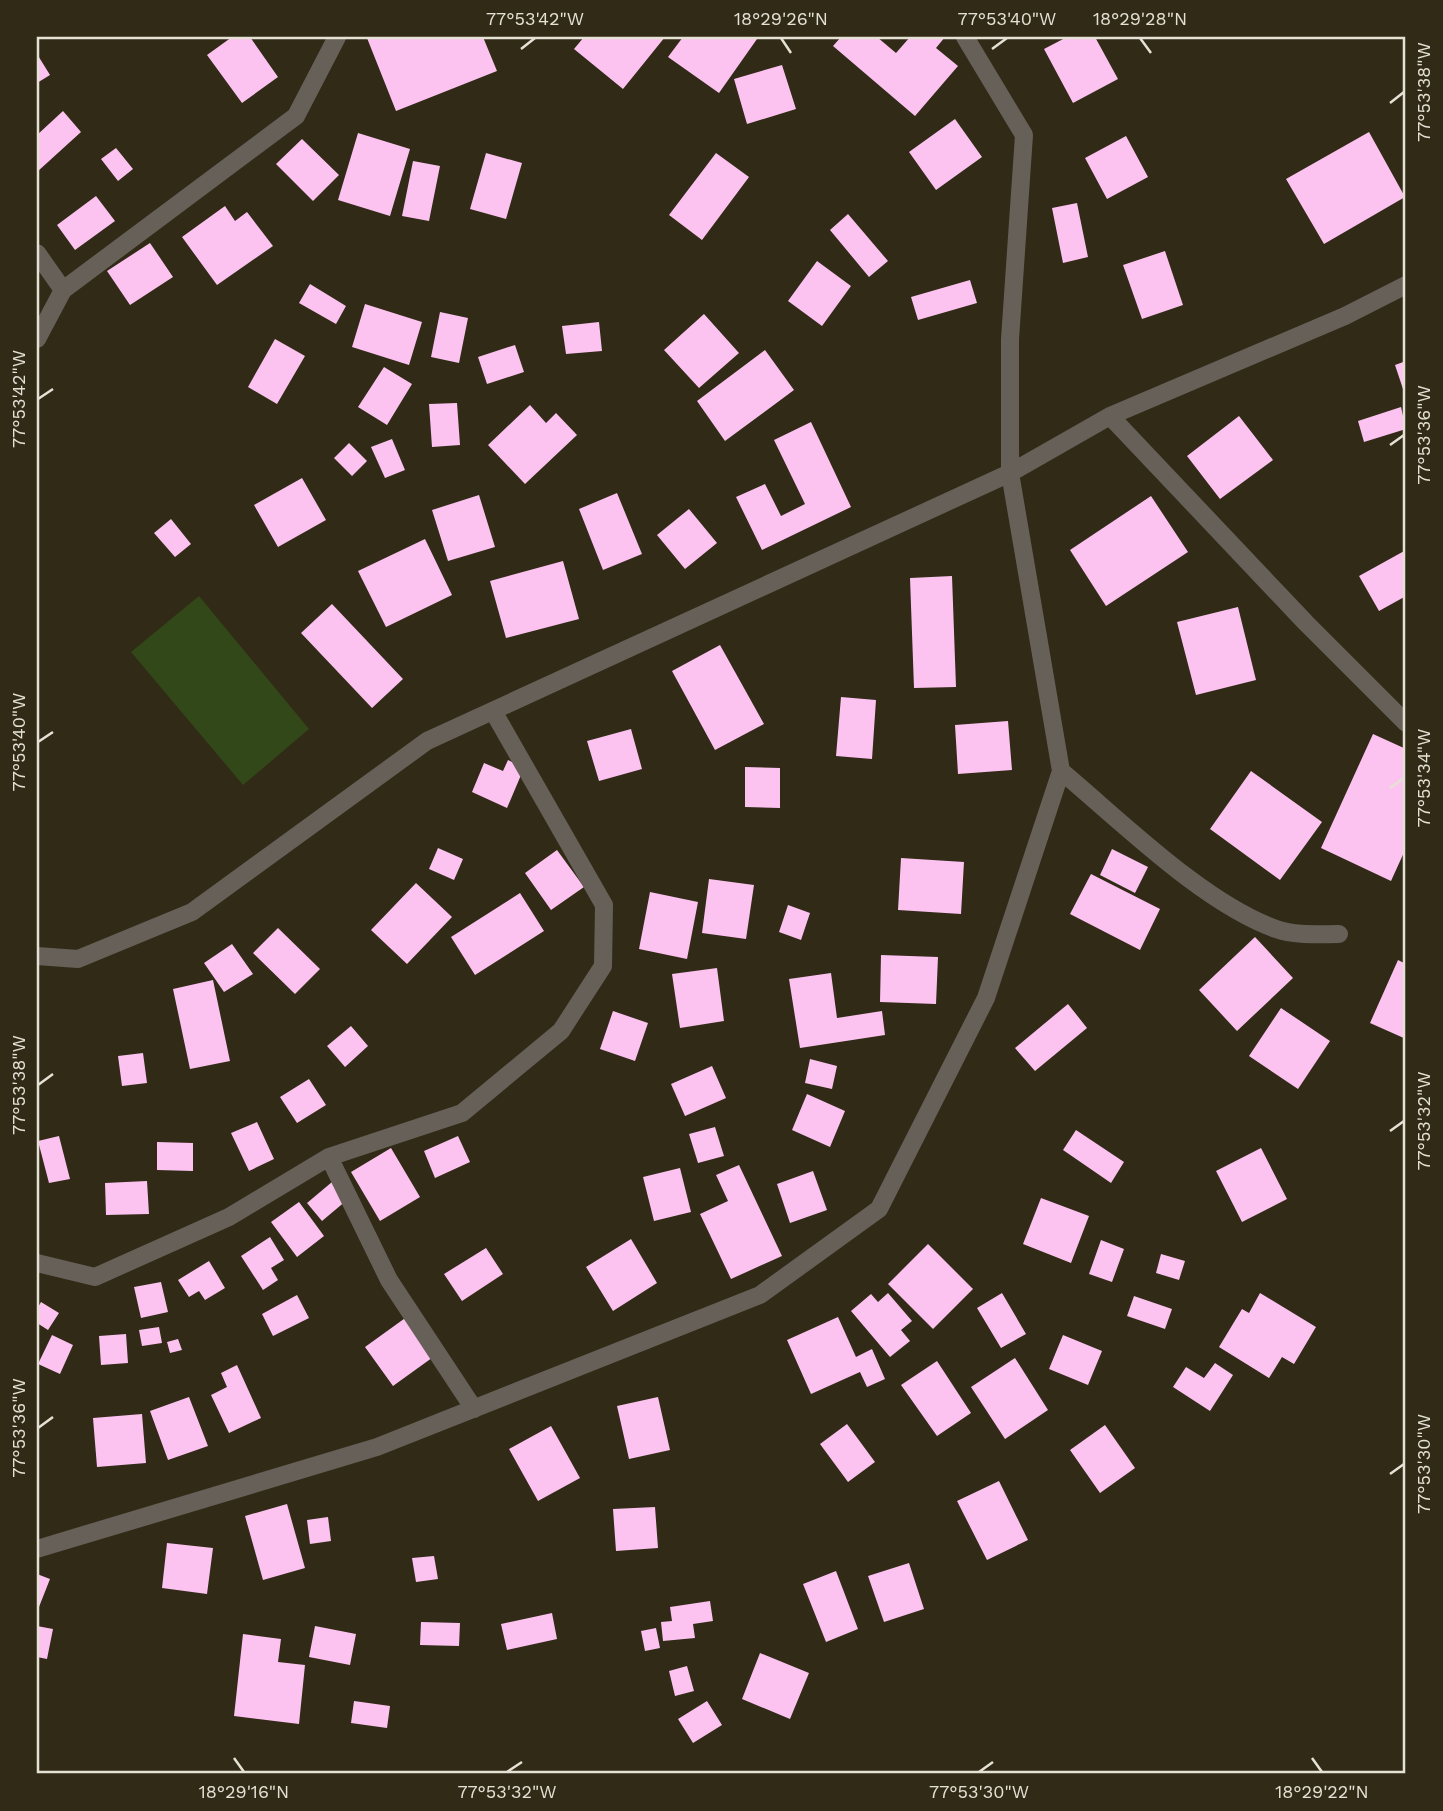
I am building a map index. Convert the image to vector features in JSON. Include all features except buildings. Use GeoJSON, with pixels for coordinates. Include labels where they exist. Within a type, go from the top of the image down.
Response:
{"type":"FeatureCollection","features":[{"type":"Feature","properties":{"kind":"street"},"geometry":{"type":"LineString","coordinates":[[37,339],[63,290],[296,116],[337,37]]}},
{"type":"Feature","properties":{"kind":"street"},"geometry":{"type":"LineString","coordinates":[[37,1549],[377,1447],[760,1295],[879,1209],[986,998],[1061,771],[1010,473],[1010,339],[1024,135],[965,37]]}},
{"type":"Feature","properties":{"kind":"street"},"geometry":{"type":"LineString","coordinates":[[37,253],[63,290]]}},
{"type":"Feature","properties":{"kind":"street"},"geometry":{"type":"LineString","coordinates":[[37,956],[78,959],[192,912],[427,741],[1010,473],[1110,416],[1345,316],[1406,285]]}},
{"type":"Feature","properties":{"kind":"street"},"geometry":{"type":"LineString","coordinates":[[1110,416],[1306,623],[1406,723]]}},
{"type":"Feature","properties":{"kind":"street"},"geometry":{"type":"LineString","coordinates":[[37,1263],[95,1277],[229,1217],[329,1157],[463,1113],[561,1031],[603,966],[604,905],[493,711]]}},
{"type":"Feature","properties":{"kind":"street"},"geometry":{"type":"LineString","coordinates":[[1061,771],[1206,892],[1276,929],[1306,935],[1339,934]]}},
{"type":"Feature","properties":{"kind":"street"},"geometry":{"type":"LineString","coordinates":[[329,1157],[389,1279],[474,1409]]}},
{"type":"Feature","properties":{"kind":"green space"},"geometry":{"type":"Polygon","coordinates":[[[199,596],[309,729],[243,785],[131,652],[199,596]]]}}]}
